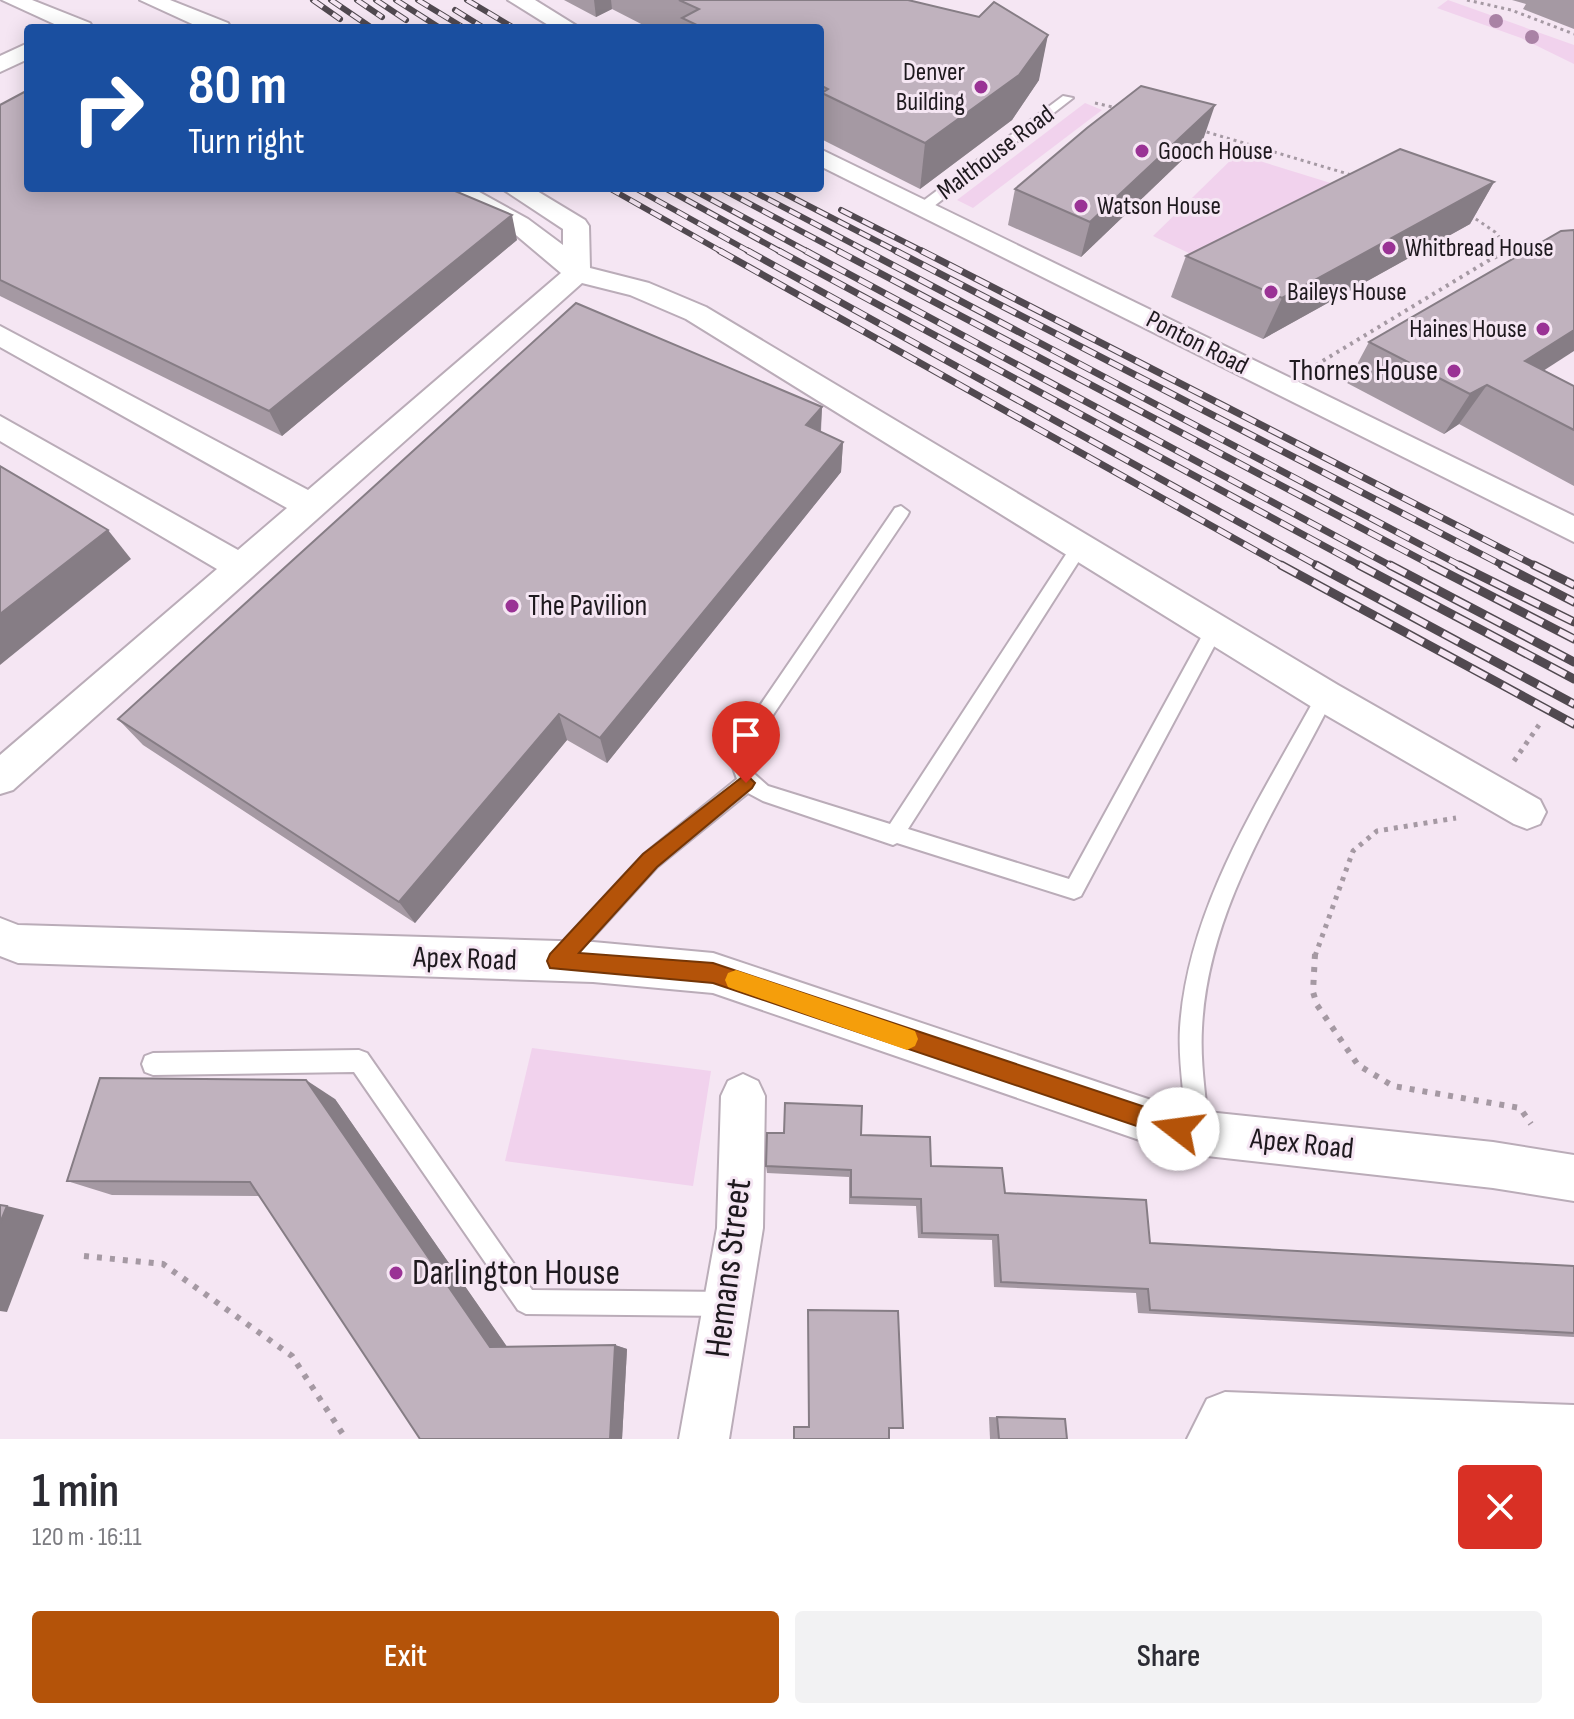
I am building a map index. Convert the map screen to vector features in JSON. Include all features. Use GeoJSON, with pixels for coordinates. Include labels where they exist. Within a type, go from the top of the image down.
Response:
{"type":"FeatureCollection","features":[{"type":"Feature","properties":{"kind":"street"},"geometry":{"type":"LineString","coordinates":[[13,0],[68,24]]}},
{"type":"Feature","properties":{"kind":"street"},"geometry":{"type":"LineString","coordinates":[[151,0],[210,24]]}},
{"type":"Feature","properties":{"kind":"street"},"geometry":{"type":"LineString","coordinates":[[193,0],[236,24]]}},
{"type":"Feature","properties":{"kind":"street"},"geometry":{"type":"LineString","coordinates":[[519,0],[562,24]]}},
{"type":"Feature","properties":{"kind":"street"},"geometry":{"type":"LineString","coordinates":[[0,65],[24,52]]}},
{"type":"Feature","properties":{"kind":"street","name":"Ponton Road"},"geometry":{"type":"LineString","coordinates":[[824,158],[1574,530]]}},
{"type":"Feature","properties":{"kind":"street"},"geometry":{"type":"LineString","coordinates":[[460,192],[519,221],[539,235],[577,273],[639,289],[696,313],[1325,696],[1527,812]]}},
{"type":"Feature","properties":{"kind":"street"},"geometry":{"type":"LineString","coordinates":[[0,778],[577,273],[576,226],[521,192]]}},
{"type":"Feature","properties":{"kind":"street"},"geometry":{"type":"LineString","coordinates":[[0,335],[312,507]]}},
{"type":"Feature","properties":{"kind":"street"},"geometry":{"type":"LineString","coordinates":[[0,427],[242,568]]}},
{"type":"Feature","properties":{"kind":"street","name":"Apex Road"},"geometry":{"type":"LineString","coordinates":[[0,937],[18,944],[558,961],[713,973],[1157,1124],[1198,1133],[1493,1165],[1574,1178]]}},
{"type":"Feature","properties":{"kind":"street","name":"Hemans Street"},"geometry":{"type":"LineString","coordinates":[[704,1439],[740,1228],[743,1096]]}},
{"type":"Feature","properties":{"kind":"street"},"geometry":{"type":"LineString","coordinates":[[1212,1439],[1225,1417],[1574,1430]]}},
{"type":"Feature","properties":{"kind":"lane","name":"Malthouse Road"},"geometry":{"type":"LineString","coordinates":[[924,207],[1067,98]]}},
{"type":"Feature","properties":{"kind":"lane"},"geometry":{"type":"LineString","coordinates":[[901,512],[739,751],[740,769],[746,783],[763,793],[1074,890],[1215,628]]}},
{"type":"Feature","properties":{"kind":"lane"},"geometry":{"type":"LineString","coordinates":[[893,836],[1080,546]]}},
{"type":"Feature","properties":{"kind":"lane"},"geometry":{"type":"LineString","coordinates":[[1198,1133],[1191,1028],[1202,955],[1229,883],[1325,696]]}},
{"type":"Feature","properties":{"kind":"lane"},"geometry":{"type":"LineString","coordinates":[[558,961],[650,861],[746,783]]}},
{"type":"Feature","properties":{"kind":"lane"},"geometry":{"type":"LineString","coordinates":[[153,1064],[359,1061],[526,1302],[729,1304]]}},
{"type":"Feature","properties":{"kind":"path"},"geometry":{"type":"LineString","coordinates":[[1467,0],[1511,10],[1574,34]]}},
{"type":"Feature","properties":{"kind":"path"},"geometry":{"type":"LineString","coordinates":[[1067,98],[1122,109],[1111,120]]}},
{"type":"Feature","properties":{"kind":"path"},"geometry":{"type":"LineString","coordinates":[[1195,129],[1361,178]]}},
{"type":"Feature","properties":{"kind":"path"},"geometry":{"type":"LineString","coordinates":[[1469,214],[1495,232],[1511,251],[1536,258]]}},
{"type":"Feature","properties":{"kind":"path"},"geometry":{"type":"LineString","coordinates":[[1282,386],[1469,272],[1511,251]]}},
{"type":"Feature","properties":{"kind":"path"},"geometry":{"type":"LineString","coordinates":[[1522,750],[1539,725]]}},
{"type":"Feature","properties":{"kind":"path"},"geometry":{"type":"LineString","coordinates":[[1466,816],[1377,831],[1353,851],[1315,954],[1313,992],[1317,1005],[1358,1065],[1393,1086],[1520,1108],[1527,1117]]}},
{"type":"Feature","properties":{"kind":"path"},"geometry":{"type":"LineString","coordinates":[[84,1256],[163,1264],[292,1356],[346,1439]]}},
{"type":"Feature","properties":{"kind":"shaded area"},"geometry":{"type":"Polygon","coordinates":[[[1448,0],[1574,45],[1574,64],[1521,38],[1437,8],[1448,0]]]}},
{"type":"Feature","properties":{"kind":"shaded area"},"geometry":{"type":"Polygon","coordinates":[[[1085,103],[1102,110],[973,208],[957,200],[1085,103]]]}},
{"type":"Feature","properties":{"kind":"shaded area"},"geometry":{"type":"Polygon","coordinates":[[[1237,154],[1337,185],[1193,255],[1153,236],[1237,154]]]}},
{"type":"Feature","properties":{"kind":"shaded area"},"geometry":{"type":"Polygon","coordinates":[[[532,1048],[711,1071],[693,1186],[505,1161],[532,1048]]]}},
{"type":"Feature","properties":{"kind":"building"},"geometry":{"type":"Polygon","coordinates":[[[679,0],[908,0],[979,17],[994,2],[1048,35],[1019,75],[925,143],[824,94],[828,89],[824,87],[824,24],[695,24],[682,18],[699,9],[679,0]]]}},
{"type":"Feature","properties":{"kind":"building"},"geometry":{"type":"Polygon","coordinates":[[[1141,86],[1215,105],[1090,222],[1015,189],[1087,128],[1141,86]]]}},
{"type":"Feature","properties":{"kind":"building"},"geometry":{"type":"Polygon","coordinates":[[[24,92],[24,192],[457,192],[512,215],[269,411],[0,280],[0,105],[24,92]]]}},
{"type":"Feature","properties":{"kind":"building"},"geometry":{"type":"Polygon","coordinates":[[[1400,149],[1494,182],[1282,298],[1186,256],[1400,149]]]}},
{"type":"Feature","properties":{"kind":"building"},"geometry":{"type":"Polygon","coordinates":[[[1574,230],[1574,330],[1525,361],[1574,386],[1574,430],[1487,385],[1470,394],[1369,342],[1561,231],[1574,230]]]}},
{"type":"Feature","properties":{"kind":"building","name":"The Pavilion"},"geometry":{"type":"Polygon","coordinates":[[[576,303],[822,407],[806,425],[843,442],[600,738],[559,714],[399,902],[118,719],[576,303]]]}},
{"type":"Feature","properties":{"kind":"building"},"geometry":{"type":"Polygon","coordinates":[[[0,466],[108,530],[0,614],[0,466]]]}},
{"type":"Feature","properties":{"kind":"building","name":"Darlington House"},"geometry":{"type":"Polygon","coordinates":[[[100,1078],[306,1080],[490,1347],[615,1345],[610,1439],[420,1439],[250,1182],[67,1181],[100,1078]]]}},
{"type":"Feature","properties":{"kind":"building"},"geometry":{"type":"Polygon","coordinates":[[[785,1103],[862,1106],[861,1135],[930,1137],[931,1166],[1002,1168],[1005,1193],[1146,1200],[1150,1243],[1574,1266],[1574,1333],[1150,1310],[1148,1289],[1001,1282],[998,1235],[922,1233],[921,1199],[851,1197],[851,1170],[766,1166],[767,1133],[784,1133],[785,1103]]]}},
{"type":"Feature","properties":{"kind":"building"},"geometry":{"type":"Polygon","coordinates":[[[0,1205],[7,1206],[0,1223],[0,1205]]]}},
{"type":"Feature","properties":{"kind":"building"},"geometry":{"type":"Polygon","coordinates":[[[808,1310],[898,1311],[903,1428],[889,1428],[889,1439],[794,1439],[794,1427],[809,1427],[808,1310]]]}},
{"type":"Feature","properties":{"kind":"building"},"geometry":{"type":"Polygon","coordinates":[[[997,1417],[1065,1419],[1067,1439],[999,1439],[997,1417]]]}},
{"type":"Feature","properties":{"kind":"railway"},"geometry":{"type":"LineString","coordinates":[[313,0],[340,19]]}},
{"type":"Feature","properties":{"kind":"railway"},"geometry":{"type":"LineString","coordinates":[[331,0],[366,24]]}},
{"type":"Feature","properties":{"kind":"railway"},"geometry":{"type":"LineString","coordinates":[[357,0],[382,17]]}},
{"type":"Feature","properties":{"kind":"railway"},"geometry":{"type":"LineString","coordinates":[[376,0],[406,20]]}},
{"type":"Feature","properties":{"kind":"railway"},"geometry":{"type":"LineString","coordinates":[[396,0],[434,24]]}},
{"type":"Feature","properties":{"kind":"railway"},"geometry":{"type":"LineString","coordinates":[[418,0],[457,24]]}},
{"type":"Feature","properties":{"kind":"railway"},"geometry":{"type":"LineString","coordinates":[[467,0],[507,24]]}},
{"type":"Feature","properties":{"kind":"railway"},"geometry":{"type":"LineString","coordinates":[[455,10],[478,24]]}},
{"type":"Feature","properties":{"kind":"railway"},"geometry":{"type":"LineString","coordinates":[[616,192],[724,253]]}},
{"type":"Feature","properties":{"kind":"railway"},"geometry":{"type":"LineString","coordinates":[[642,192],[752,253]]}},
{"type":"Feature","properties":{"kind":"railway"},"geometry":{"type":"LineString","coordinates":[[672,192],[783,253]]}},
{"type":"Feature","properties":{"kind":"railway"},"geometry":{"type":"LineString","coordinates":[[697,192],[810,253]]}},
{"type":"Feature","properties":{"kind":"railway"},"geometry":{"type":"LineString","coordinates":[[728,192],[842,253]]}},
{"type":"Feature","properties":{"kind":"railway"},"geometry":{"type":"LineString","coordinates":[[755,192],[870,253]]}},
{"type":"Feature","properties":{"kind":"railway"},"geometry":{"type":"LineString","coordinates":[[782,192],[900,253]]}},
{"type":"Feature","properties":{"kind":"railway"},"geometry":{"type":"LineString","coordinates":[[841,210],[926,253]]}},
{"type":"Feature","properties":{"kind":"railway"},"geometry":{"type":"LineString","coordinates":[[720,251],[1285,567]]}},
{"type":"Feature","properties":{"kind":"railway"},"geometry":{"type":"LineString","coordinates":[[748,251],[1320,567]]}},
{"type":"Feature","properties":{"kind":"railway"},"geometry":{"type":"LineString","coordinates":[[779,251],[1363,567]]}},
{"type":"Feature","properties":{"kind":"railway"},"geometry":{"type":"LineString","coordinates":[[806,251],[1393,567]]}},
{"type":"Feature","properties":{"kind":"railway"},"geometry":{"type":"LineString","coordinates":[[838,251],[1435,567]]}},
{"type":"Feature","properties":{"kind":"railway"},"geometry":{"type":"LineString","coordinates":[[866,251],[1462,567]]}},
{"type":"Feature","properties":{"kind":"railway"},"geometry":{"type":"LineString","coordinates":[[896,251],[1506,567]]}},
{"type":"Feature","properties":{"kind":"railway"},"geometry":{"type":"LineString","coordinates":[[922,251],[1538,567]]}},
{"type":"Feature","properties":{"kind":"railway"},"geometry":{"type":"LineString","coordinates":[[1281,565],[1574,724]]}},
{"type":"Feature","properties":{"kind":"railway"},"geometry":{"type":"LineString","coordinates":[[1316,565],[1574,704]]}},
{"type":"Feature","properties":{"kind":"railway"},"geometry":{"type":"LineString","coordinates":[[1359,565],[1574,679]]}},
{"type":"Feature","properties":{"kind":"railway"},"geometry":{"type":"LineString","coordinates":[[1390,565],[1574,662]]}},
{"type":"Feature","properties":{"kind":"railway"},"geometry":{"type":"LineString","coordinates":[[1431,565],[1574,639]]}},
{"type":"Feature","properties":{"kind":"railway"},"geometry":{"type":"LineString","coordinates":[[1502,565],[1574,602]]}},
{"type":"Feature","properties":{"kind":"railway"},"geometry":{"type":"LineString","coordinates":[[1534,565],[1538,567]]}},
{"type":"Feature","properties":{"kind":"railway"},"geometry":{"type":"LineString","coordinates":[[1462,567],[1574,622]]}},
{"type":"Feature","properties":{"kind":"railway"},"geometry":{"type":"LineString","coordinates":[[1538,567],[1574,585]]}},
{"type":"Feature","properties":{"kind":"slow traffic"},"geometry":{"type":"LineString","coordinates":[[736,980],[907,1039]]}},
{"type":"Feature","properties":{"kind":"place","name":"Denver Building"},"geometry":{"type":"Point","coordinates":[981,87]}},
{"type":"Feature","properties":{"kind":"place","name":"Gooch House"},"geometry":{"type":"Point","coordinates":[1142,151]}},
{"type":"Feature","properties":{"kind":"place","name":"Watson House"},"geometry":{"type":"Point","coordinates":[1081,206]}},
{"type":"Feature","properties":{"kind":"place","name":"Whitbread House"},"geometry":{"type":"Point","coordinates":[1389,248]}},
{"type":"Feature","properties":{"kind":"place","name":"Baileys House"},"geometry":{"type":"Point","coordinates":[1271,292]}},
{"type":"Feature","properties":{"kind":"place","name":"Haines House"},"geometry":{"type":"Point","coordinates":[1543,329]}},
{"type":"Feature","properties":{"kind":"place","name":"Thornes House"},"geometry":{"type":"Point","coordinates":[1454,371]}},
{"type":"Feature","properties":{"kind":"place","name":"The Pavilion"},"geometry":{"type":"Point","coordinates":[512,606]}},
{"type":"Feature","properties":{"kind":"place","name":"Darlington House"},"geometry":{"type":"Point","coordinates":[396,1273]}},
{"type":"Feature","properties":{"kind":"route"},"geometry":{"type":"LineString","coordinates":[[746,783],[650,861],[558,961],[713,973],[1178,1129]]}}]}
